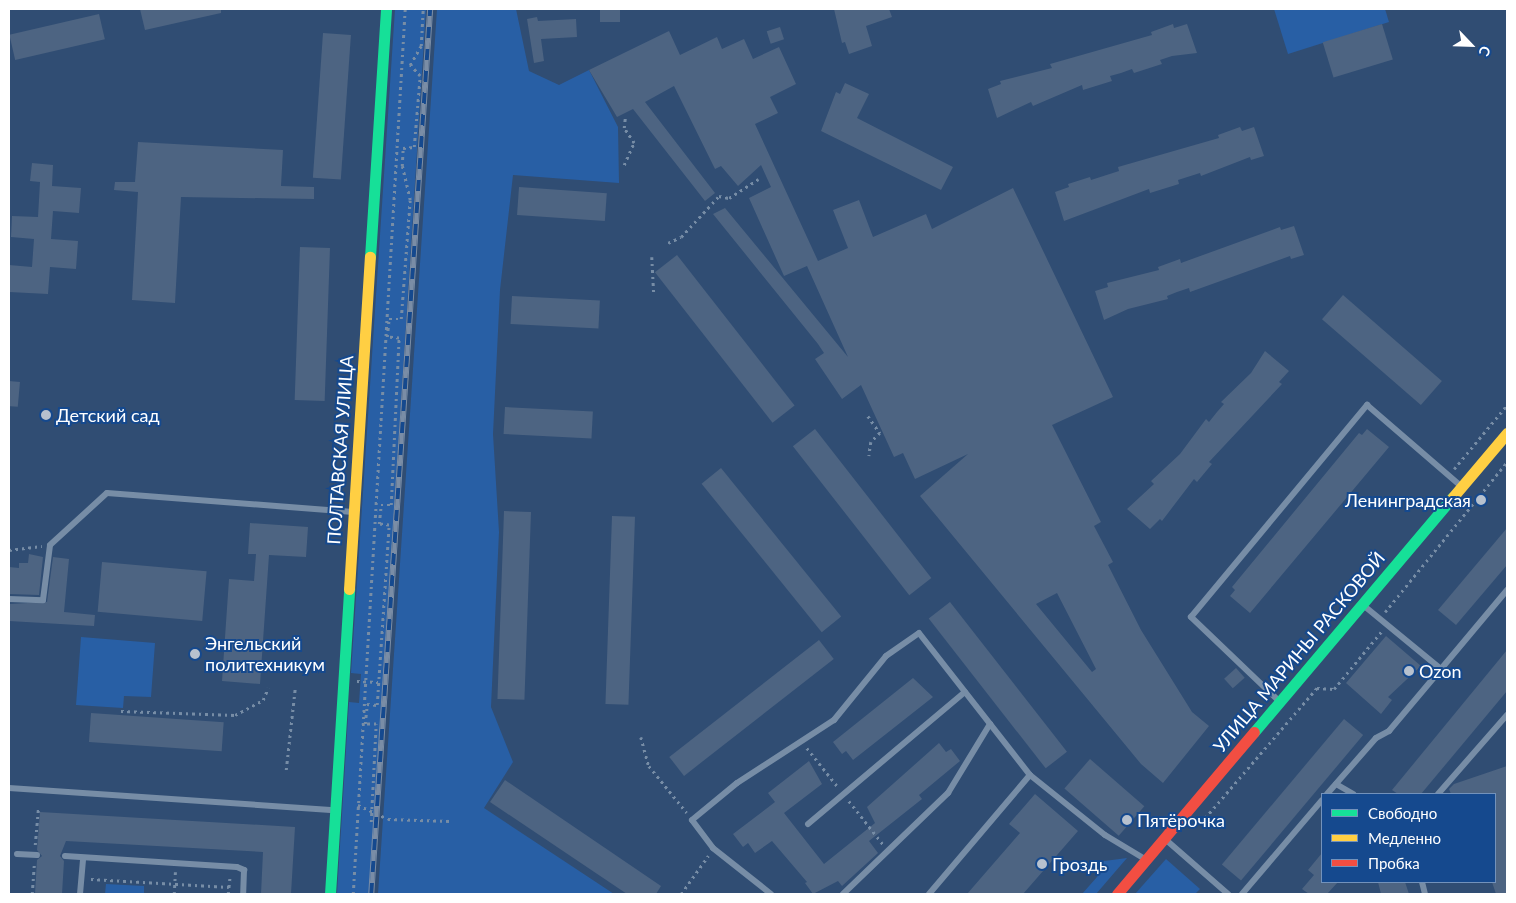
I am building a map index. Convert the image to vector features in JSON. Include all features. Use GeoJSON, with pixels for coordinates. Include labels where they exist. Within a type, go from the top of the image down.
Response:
{"type":"FeatureCollection","features":[{"type":"Feature","properties":{"kind":"street","name":"ПОЛТАВСКАЯ УЛИЦА"},"geometry":{"type":"LineString","coordinates":[[330,894],[386,9]]}},
{"type":"Feature","properties":{"kind":"street","name":"УЛИЦА МАРИНЫ РАСКОВОЙ"},"geometry":{"type":"LineString","coordinates":[[1117,894],[1507,432]]}},
{"type":"Feature","properties":{"kind":"lane"},"geometry":{"type":"LineString","coordinates":[[1280,702],[1191,617],[1367,405],[1462,486]]}},
{"type":"Feature","properties":{"kind":"lane"},"geometry":{"type":"LineString","coordinates":[[9,599],[44,600],[50,545],[107,493],[353,512]]}},
{"type":"Feature","properties":{"kind":"lane"},"geometry":{"type":"LineString","coordinates":[[1328,793],[1376,738],[1390,731],[1507,590]]}},
{"type":"Feature","properties":{"kind":"lane"},"geometry":{"type":"LineString","coordinates":[[1362,604],[1441,669]]}},
{"type":"Feature","properties":{"kind":"lane"},"geometry":{"type":"LineString","coordinates":[[771,894],[713,848],[692,820],[737,783],[834,720],[886,656],[919,634],[1030,775],[1105,834],[1146,860]]}},
{"type":"Feature","properties":{"kind":"lane"},"geometry":{"type":"LineString","coordinates":[[808,824],[965,692]]}},
{"type":"Feature","properties":{"kind":"lane"},"geometry":{"type":"LineString","coordinates":[[1439,793],[1507,715]]}},
{"type":"Feature","properties":{"kind":"lane"},"geometry":{"type":"LineString","coordinates":[[844,894],[948,793],[990,724]]}},
{"type":"Feature","properties":{"kind":"lane"},"geometry":{"type":"LineString","coordinates":[[929,894],[1030,775]]}},
{"type":"Feature","properties":{"kind":"lane"},"geometry":{"type":"LineString","coordinates":[[1336,784],[1351,793]]}},
{"type":"Feature","properties":{"kind":"lane"},"geometry":{"type":"LineString","coordinates":[[9,788],[336,810]]}},
{"type":"Feature","properties":{"kind":"lane"},"geometry":{"type":"LineString","coordinates":[[1242,894],[1321,801]]}},
{"type":"Feature","properties":{"kind":"lane"},"geometry":{"type":"LineString","coordinates":[[1164,838],[1228,894]]}},
{"type":"Feature","properties":{"kind":"lane"},"geometry":{"type":"LineString","coordinates":[[17,854],[37,855]]}},
{"type":"Feature","properties":{"kind":"lane"},"geometry":{"type":"LineString","coordinates":[[65,856],[230,866],[244,870],[243,894]]}},
{"type":"Feature","properties":{"kind":"lane"},"geometry":{"type":"LineString","coordinates":[[80,894],[83,858]]}},
{"type":"Feature","properties":{"kind":"path"},"geometry":{"type":"LineString","coordinates":[[353,894],[405,9]]}},
{"type":"Feature","properties":{"kind":"path"},"geometry":{"type":"LineString","coordinates":[[371,822],[376,724],[365,724],[366,704],[377,706],[390,525],[379,524],[380,505],[391,506],[399,338],[387,337],[389,319],[400,320],[410,200],[402,166],[404,148],[414,147],[420,76],[410,65],[421,46],[423,9]]}},
{"type":"Feature","properties":{"kind":"path"},"geometry":{"type":"LineString","coordinates":[[624,165],[634,142],[624,128],[625,118]]}},
{"type":"Feature","properties":{"kind":"path"},"geometry":{"type":"LineString","coordinates":[[668,243],[681,237],[720,196],[729,198],[758,179]]}},
{"type":"Feature","properties":{"kind":"path"},"geometry":{"type":"LineString","coordinates":[[652,257],[654,293]]}},
{"type":"Feature","properties":{"kind":"path"},"geometry":{"type":"LineString","coordinates":[[868,416],[880,433],[871,442],[869,456]]}},
{"type":"Feature","properties":{"kind":"path"},"geometry":{"type":"LineString","coordinates":[[1205,818],[1317,688],[1334,689],[1381,634],[1386,607],[1507,462]]}},
{"type":"Feature","properties":{"kind":"path"},"geometry":{"type":"LineString","coordinates":[[9,550],[50,545]]}},
{"type":"Feature","properties":{"kind":"path"},"geometry":{"type":"LineString","coordinates":[[366,682],[378,682]]}},
{"type":"Feature","properties":{"kind":"path"},"geometry":{"type":"LineString","coordinates":[[121,710],[235,715],[263,700],[268,688]]}},
{"type":"Feature","properties":{"kind":"path"},"geometry":{"type":"LineString","coordinates":[[286,770],[295,690]]}},
{"type":"Feature","properties":{"kind":"path"},"geometry":{"type":"LineString","coordinates":[[640,737],[649,766],[692,820]]}},
{"type":"Feature","properties":{"kind":"path"},"geometry":{"type":"LineString","coordinates":[[358,805],[388,819],[450,821]]}},
{"type":"Feature","properties":{"kind":"path"},"geometry":{"type":"LineString","coordinates":[[681,894],[713,848]]}},
{"type":"Feature","properties":{"kind":"path"},"geometry":{"type":"LineString","coordinates":[[174,894],[176,863]]}},
{"type":"Feature","properties":{"kind":"path"},"geometry":{"type":"LineString","coordinates":[[228,894],[230,866]]}},
{"type":"Feature","properties":{"kind":"path"},"geometry":{"type":"LineString","coordinates":[[81,879],[229,888]]}},
{"type":"Feature","properties":{"kind":"shaded area"},"geometry":{"type":"Polygon","coordinates":[[[395,9],[426,9],[370,894],[337,894],[349,702],[359,703],[361,674],[351,673],[395,9]]]}},
{"type":"Feature","properties":{"kind":"shaded area"},"geometry":{"type":"Polygon","coordinates":[[[437,9],[516,9],[529,71],[559,85],[589,70],[618,127],[619,183],[513,175],[500,290],[493,434],[499,532],[491,707],[513,762],[484,808],[614,894],[378,894],[437,9]]]}},
{"type":"Feature","properties":{"kind":"shaded area"},"geometry":{"type":"Polygon","coordinates":[[[1274,9],[1385,9],[1389,22],[1288,54],[1274,9]]]}},
{"type":"Feature","properties":{"kind":"shaded area"},"geometry":{"type":"Polygon","coordinates":[[[81,637],[155,643],[151,697],[124,696],[123,708],[76,705],[81,637]]]}},
{"type":"Feature","properties":{"kind":"shaded area"},"geometry":{"type":"Polygon","coordinates":[[[1127,858],[1096,894],[1082,894],[1104,869],[1097,862],[1127,858]]]}},
{"type":"Feature","properties":{"kind":"shaded area"},"geometry":{"type":"Polygon","coordinates":[[[1166,859],[1200,889],[1195,894],[1135,894],[1166,859]]]}},
{"type":"Feature","properties":{"kind":"shaded area"},"geometry":{"type":"Polygon","coordinates":[[[106,884],[144,886],[144,894],[105,894],[106,884]]]}},
{"type":"Feature","properties":{"kind":"building"},"geometry":{"type":"Polygon","coordinates":[[[140,9],[221,9],[221,13],[145,30],[140,9]]]}},
{"type":"Feature","properties":{"kind":"building"},"geometry":{"type":"Polygon","coordinates":[[[600,9],[620,9],[620,22],[600,22],[600,9]]]}},
{"type":"Feature","properties":{"kind":"building"},"geometry":{"type":"Polygon","coordinates":[[[834,9],[889,9],[892,17],[866,26],[872,46],[849,54],[845,42],[842,43],[834,9]]]}},
{"type":"Feature","properties":{"kind":"building"},"geometry":{"type":"Polygon","coordinates":[[[99,14],[105,39],[15,60],[9,35],[99,14]]]}},
{"type":"Feature","properties":{"kind":"building"},"geometry":{"type":"Polygon","coordinates":[[[537,17],[538,21],[576,19],[577,37],[541,39],[544,61],[534,63],[527,19],[537,17]]]}},
{"type":"Feature","properties":{"kind":"building"},"geometry":{"type":"Polygon","coordinates":[[[1173,24],[1174,28],[1187,24],[1197,53],[1172,56],[1160,60],[1162,64],[1134,73],[1132,69],[1110,76],[1112,81],[1083,90],[1082,85],[1033,106],[1031,102],[997,118],[988,89],[1001,84],[1000,81],[1052,68],[1050,64],[1152,35],[1151,32],[1173,24]]]}},
{"type":"Feature","properties":{"kind":"building"},"geometry":{"type":"Polygon","coordinates":[[[1382,24],[1393,59],[1334,78],[1323,42],[1382,24]]]}},
{"type":"Feature","properties":{"kind":"building"},"geometry":{"type":"Polygon","coordinates":[[[780,27],[784,39],[771,44],[767,31],[780,27]]]}},
{"type":"Feature","properties":{"kind":"building"},"geometry":{"type":"Polygon","coordinates":[[[669,31],[680,55],[717,37],[722,49],[744,39],[753,59],[779,47],[796,84],[770,97],[778,113],[755,124],[818,261],[848,248],[833,210],[859,200],[873,237],[926,214],[932,229],[1013,188],[1113,397],[1052,425],[1101,522],[1094,526],[1113,562],[1108,565],[1141,630],[1192,712],[1209,726],[1163,783],[1141,764],[920,496],[968,454],[915,479],[903,453],[894,457],[861,385],[842,399],[815,359],[824,353],[818,344],[713,214],[725,208],[848,357],[807,266],[784,276],[749,198],[771,187],[761,165],[738,186],[721,166],[715,169],[674,86],[645,102],[715,193],[705,201],[633,109],[617,117],[589,70],[669,31]],[[1057,593],[1036,604],[1092,672],[1096,669],[1057,593]]]}},
{"type":"Feature","properties":{"kind":"building"},"geometry":{"type":"Polygon","coordinates":[[[323,33],[351,35],[341,180],[313,178],[323,33]]]}},
{"type":"Feature","properties":{"kind":"building"},"geometry":{"type":"Polygon","coordinates":[[[845,83],[869,94],[857,118],[953,167],[941,190],[821,131],[836,92],[840,94],[845,83]]]}},
{"type":"Feature","properties":{"kind":"building"},"geometry":{"type":"Polygon","coordinates":[[[1240,127],[1242,131],[1254,127],[1264,156],[1251,160],[1250,157],[1201,176],[1200,173],[1178,180],[1179,184],[1150,193],[1149,189],[1064,221],[1055,192],[1069,187],[1068,184],[1090,177],[1091,180],[1119,171],[1118,167],[1219,138],[1218,135],[1240,127]]]}},
{"type":"Feature","properties":{"kind":"building"},"geometry":{"type":"Polygon","coordinates":[[[138,142],[283,150],[281,186],[314,187],[314,199],[181,197],[175,303],[132,300],[138,192],[114,190],[115,182],[135,182],[138,142]]]}},
{"type":"Feature","properties":{"kind":"building"},"geometry":{"type":"Polygon","coordinates":[[[32,163],[53,165],[52,186],[81,188],[79,213],[53,211],[51,239],[78,241],[76,269],[50,267],[48,294],[9,292],[9,265],[32,267],[34,239],[11,237],[12,216],[38,217],[40,182],[30,181],[32,163]]]}},
{"type":"Feature","properties":{"kind":"building"},"geometry":{"type":"Polygon","coordinates":[[[519,187],[607,193],[605,221],[517,215],[519,187]]]}},
{"type":"Feature","properties":{"kind":"building"},"geometry":{"type":"Polygon","coordinates":[[[1294,226],[1304,255],[1291,259],[1290,256],[1190,292],[1189,288],[1167,296],[1168,299],[1128,309],[1104,320],[1095,291],[1108,287],[1107,283],[1159,270],[1158,267],[1180,259],[1181,263],[1280,227],[1281,230],[1294,226]]]}},
{"type":"Feature","properties":{"kind":"building"},"geometry":{"type":"Polygon","coordinates":[[[300,247],[330,248],[325,401],[295,400],[300,247]]]}},
{"type":"Feature","properties":{"kind":"building"},"geometry":{"type":"Polygon","coordinates":[[[677,255],[795,406],[773,423],[655,272],[677,255]]]}},
{"type":"Feature","properties":{"kind":"building"},"geometry":{"type":"Polygon","coordinates":[[[1343,295],[1442,381],[1421,405],[1322,319],[1343,295]]]}},
{"type":"Feature","properties":{"kind":"building"},"geometry":{"type":"Polygon","coordinates":[[[512,296],[600,301],[598,329],[511,324],[512,296]]]}},
{"type":"Feature","properties":{"kind":"building"},"geometry":{"type":"Polygon","coordinates":[[[1265,351],[1289,371],[1279,382],[1282,384],[1209,462],[1212,464],[1197,482],[1194,479],[1162,521],[1160,519],[1150,529],[1127,509],[1154,484],[1151,481],[1180,454],[1206,419],[1209,422],[1224,404],[1221,402],[1251,373],[1265,351]]]}},
{"type":"Feature","properties":{"kind":"building"},"geometry":{"type":"Polygon","coordinates":[[[9,381],[20,382],[18,407],[9,406],[9,381]]]}},
{"type":"Feature","properties":{"kind":"building"},"geometry":{"type":"Polygon","coordinates":[[[505,407],[593,412],[591,439],[504,434],[505,407]]]}},
{"type":"Feature","properties":{"kind":"building"},"geometry":{"type":"Polygon","coordinates":[[[815,429],[931,578],[909,595],[793,446],[815,429]]]}},
{"type":"Feature","properties":{"kind":"building"},"geometry":{"type":"Polygon","coordinates":[[[1367,429],[1389,447],[1250,613],[1230,596],[1235,590],[1232,587],[1359,433],[1362,435],[1367,429]]]}},
{"type":"Feature","properties":{"kind":"building"},"geometry":{"type":"Polygon","coordinates":[[[721,468],[841,616],[822,632],[702,484],[721,468]]]}},
{"type":"Feature","properties":{"kind":"building"},"geometry":{"type":"Polygon","coordinates":[[[504,511],[531,512],[524,700],[497,699],[504,511]]]}},
{"type":"Feature","properties":{"kind":"building"},"geometry":{"type":"Polygon","coordinates":[[[612,516],[635,517],[628,705],[605,704],[612,516]]]}},
{"type":"Feature","properties":{"kind":"building"},"geometry":{"type":"Polygon","coordinates":[[[250,523],[308,527],[306,557],[269,555],[260,684],[222,681],[229,579],[254,581],[256,554],[248,554],[250,523]]]}},
{"type":"Feature","properties":{"kind":"building"},"geometry":{"type":"Polygon","coordinates":[[[1507,528],[1507,565],[1456,625],[1438,610],[1507,528]]]}},
{"type":"Feature","properties":{"kind":"building"},"geometry":{"type":"Polygon","coordinates":[[[29,554],[43,557],[39,595],[9,594],[9,567],[19,568],[19,563],[28,563],[29,554]]]}},
{"type":"Feature","properties":{"kind":"building"},"geometry":{"type":"Polygon","coordinates":[[[53,557],[69,559],[64,612],[95,615],[94,626],[9,621],[9,604],[47,602],[53,557]]]}},
{"type":"Feature","properties":{"kind":"building"},"geometry":{"type":"Polygon","coordinates":[[[102,562],[207,571],[202,621],[98,612],[102,562]]]}},
{"type":"Feature","properties":{"kind":"building"},"geometry":{"type":"Polygon","coordinates":[[[950,602],[1067,752],[1046,768],[929,619],[950,602]]]}},
{"type":"Feature","properties":{"kind":"building"},"geometry":{"type":"Polygon","coordinates":[[[1386,636],[1421,666],[1388,697],[1392,700],[1381,714],[1346,683],[1386,636]]]}},
{"type":"Feature","properties":{"kind":"building"},"geometry":{"type":"Polygon","coordinates":[[[819,640],[834,659],[684,776],[669,757],[819,640]]]}},
{"type":"Feature","properties":{"kind":"building"},"geometry":{"type":"Polygon","coordinates":[[[1507,650],[1507,691],[1422,793],[1396,793],[1392,790],[1507,650]]]}},
{"type":"Feature","properties":{"kind":"building"},"geometry":{"type":"Polygon","coordinates":[[[1236,668],[1245,678],[1233,688],[1224,679],[1236,668]]]}},
{"type":"Feature","properties":{"kind":"building"},"geometry":{"type":"Polygon","coordinates":[[[913,678],[933,697],[853,760],[846,751],[842,754],[833,742],[913,678]]]}},
{"type":"Feature","properties":{"kind":"building"},"geometry":{"type":"Polygon","coordinates":[[[91,713],[224,722],[222,751],[89,742],[91,713]]]}},
{"type":"Feature","properties":{"kind":"building"},"geometry":{"type":"Polygon","coordinates":[[[1344,719],[1363,735],[1241,881],[1222,865],[1344,719]]]}},
{"type":"Feature","properties":{"kind":"building"},"geometry":{"type":"Polygon","coordinates":[[[939,743],[946,752],[951,749],[960,761],[919,795],[922,799],[869,841],[878,853],[842,886],[838,881],[813,894],[805,883],[807,882],[772,841],[755,853],[748,843],[743,847],[733,834],[775,802],[768,793],[809,761],[822,784],[784,813],[824,864],[875,823],[867,807],[939,743]]]}},
{"type":"Feature","properties":{"kind":"building"},"geometry":{"type":"Polygon","coordinates":[[[1090,759],[1144,806],[1119,836],[1064,788],[1090,759]]]}},
{"type":"Feature","properties":{"kind":"building"},"geometry":{"type":"Polygon","coordinates":[[[1507,766],[1507,894],[1496,894],[1492,883],[1496,883],[1496,793],[1451,793],[1449,789],[1454,784],[1507,766]]]}},
{"type":"Feature","properties":{"kind":"building"},"geometry":{"type":"Polygon","coordinates":[[[505,780],[661,886],[656,894],[627,894],[490,802],[505,780]]]}},
{"type":"Feature","properties":{"kind":"building"},"geometry":{"type":"Polygon","coordinates":[[[1035,794],[1078,831],[1023,894],[967,894],[1020,833],[1009,824],[1035,794]]]}},
{"type":"Feature","properties":{"kind":"building"},"geometry":{"type":"Polygon","coordinates":[[[40,812],[295,827],[291,894],[261,894],[263,852],[66,841],[60,856],[64,861],[62,894],[35,894],[37,860],[42,856],[37,850],[40,812]]]}},
{"type":"Feature","properties":{"kind":"building"},"geometry":{"type":"Polygon","coordinates":[[[1321,854],[1321,883],[1337,883],[1327,894],[1309,894],[1302,889],[1314,875],[1308,870],[1321,854]]]}},
{"type":"Feature","properties":{"kind":"building"},"geometry":{"type":"Polygon","coordinates":[[[1378,883],[1405,883],[1409,894],[1381,894],[1378,883]]]}},
{"type":"Feature","properties":{"kind":"railway"},"geometry":{"type":"LineString","coordinates":[[371,894],[430,9]]}},
{"type":"Feature","properties":{"kind":"traffic: fast"},"geometry":{"type":"LineString","coordinates":[[370,257],[386,9]]}},
{"type":"Feature","properties":{"kind":"traffic: fast"},"geometry":{"type":"LineString","coordinates":[[1254,732],[1452,498]]}},
{"type":"Feature","properties":{"kind":"traffic: fast"},"geometry":{"type":"LineString","coordinates":[[330,894],[349,589]]}},
{"type":"Feature","properties":{"kind":"traffic: slow"},"geometry":{"type":"LineString","coordinates":[[349,589],[370,257]]}},
{"type":"Feature","properties":{"kind":"traffic: slow"},"geometry":{"type":"LineString","coordinates":[[1452,498],[1507,433]]}},
{"type":"Feature","properties":{"kind":"traffic: jam"},"geometry":{"type":"LineString","coordinates":[[1117,894],[1254,732]]}},
{"type":"Feature","properties":{"kind":"place","name":"Детский сад"},"geometry":{"type":"Point","coordinates":[46,415]}},
{"type":"Feature","properties":{"kind":"place","name":"Ленинградская"},"geometry":{"type":"Point","coordinates":[1481,500]}},
{"type":"Feature","properties":{"kind":"place","name":"Энгельский политехникум"},"geometry":{"type":"Point","coordinates":[195,654]}},
{"type":"Feature","properties":{"kind":"place","name":"Ozon"},"geometry":{"type":"Point","coordinates":[1409,671]}},
{"type":"Feature","properties":{"kind":"place","name":"Пятёрочка"},"geometry":{"type":"Point","coordinates":[1127,820]}},
{"type":"Feature","properties":{"kind":"place","name":"Гроздь"},"geometry":{"type":"Point","coordinates":[1042,864]}}]}
